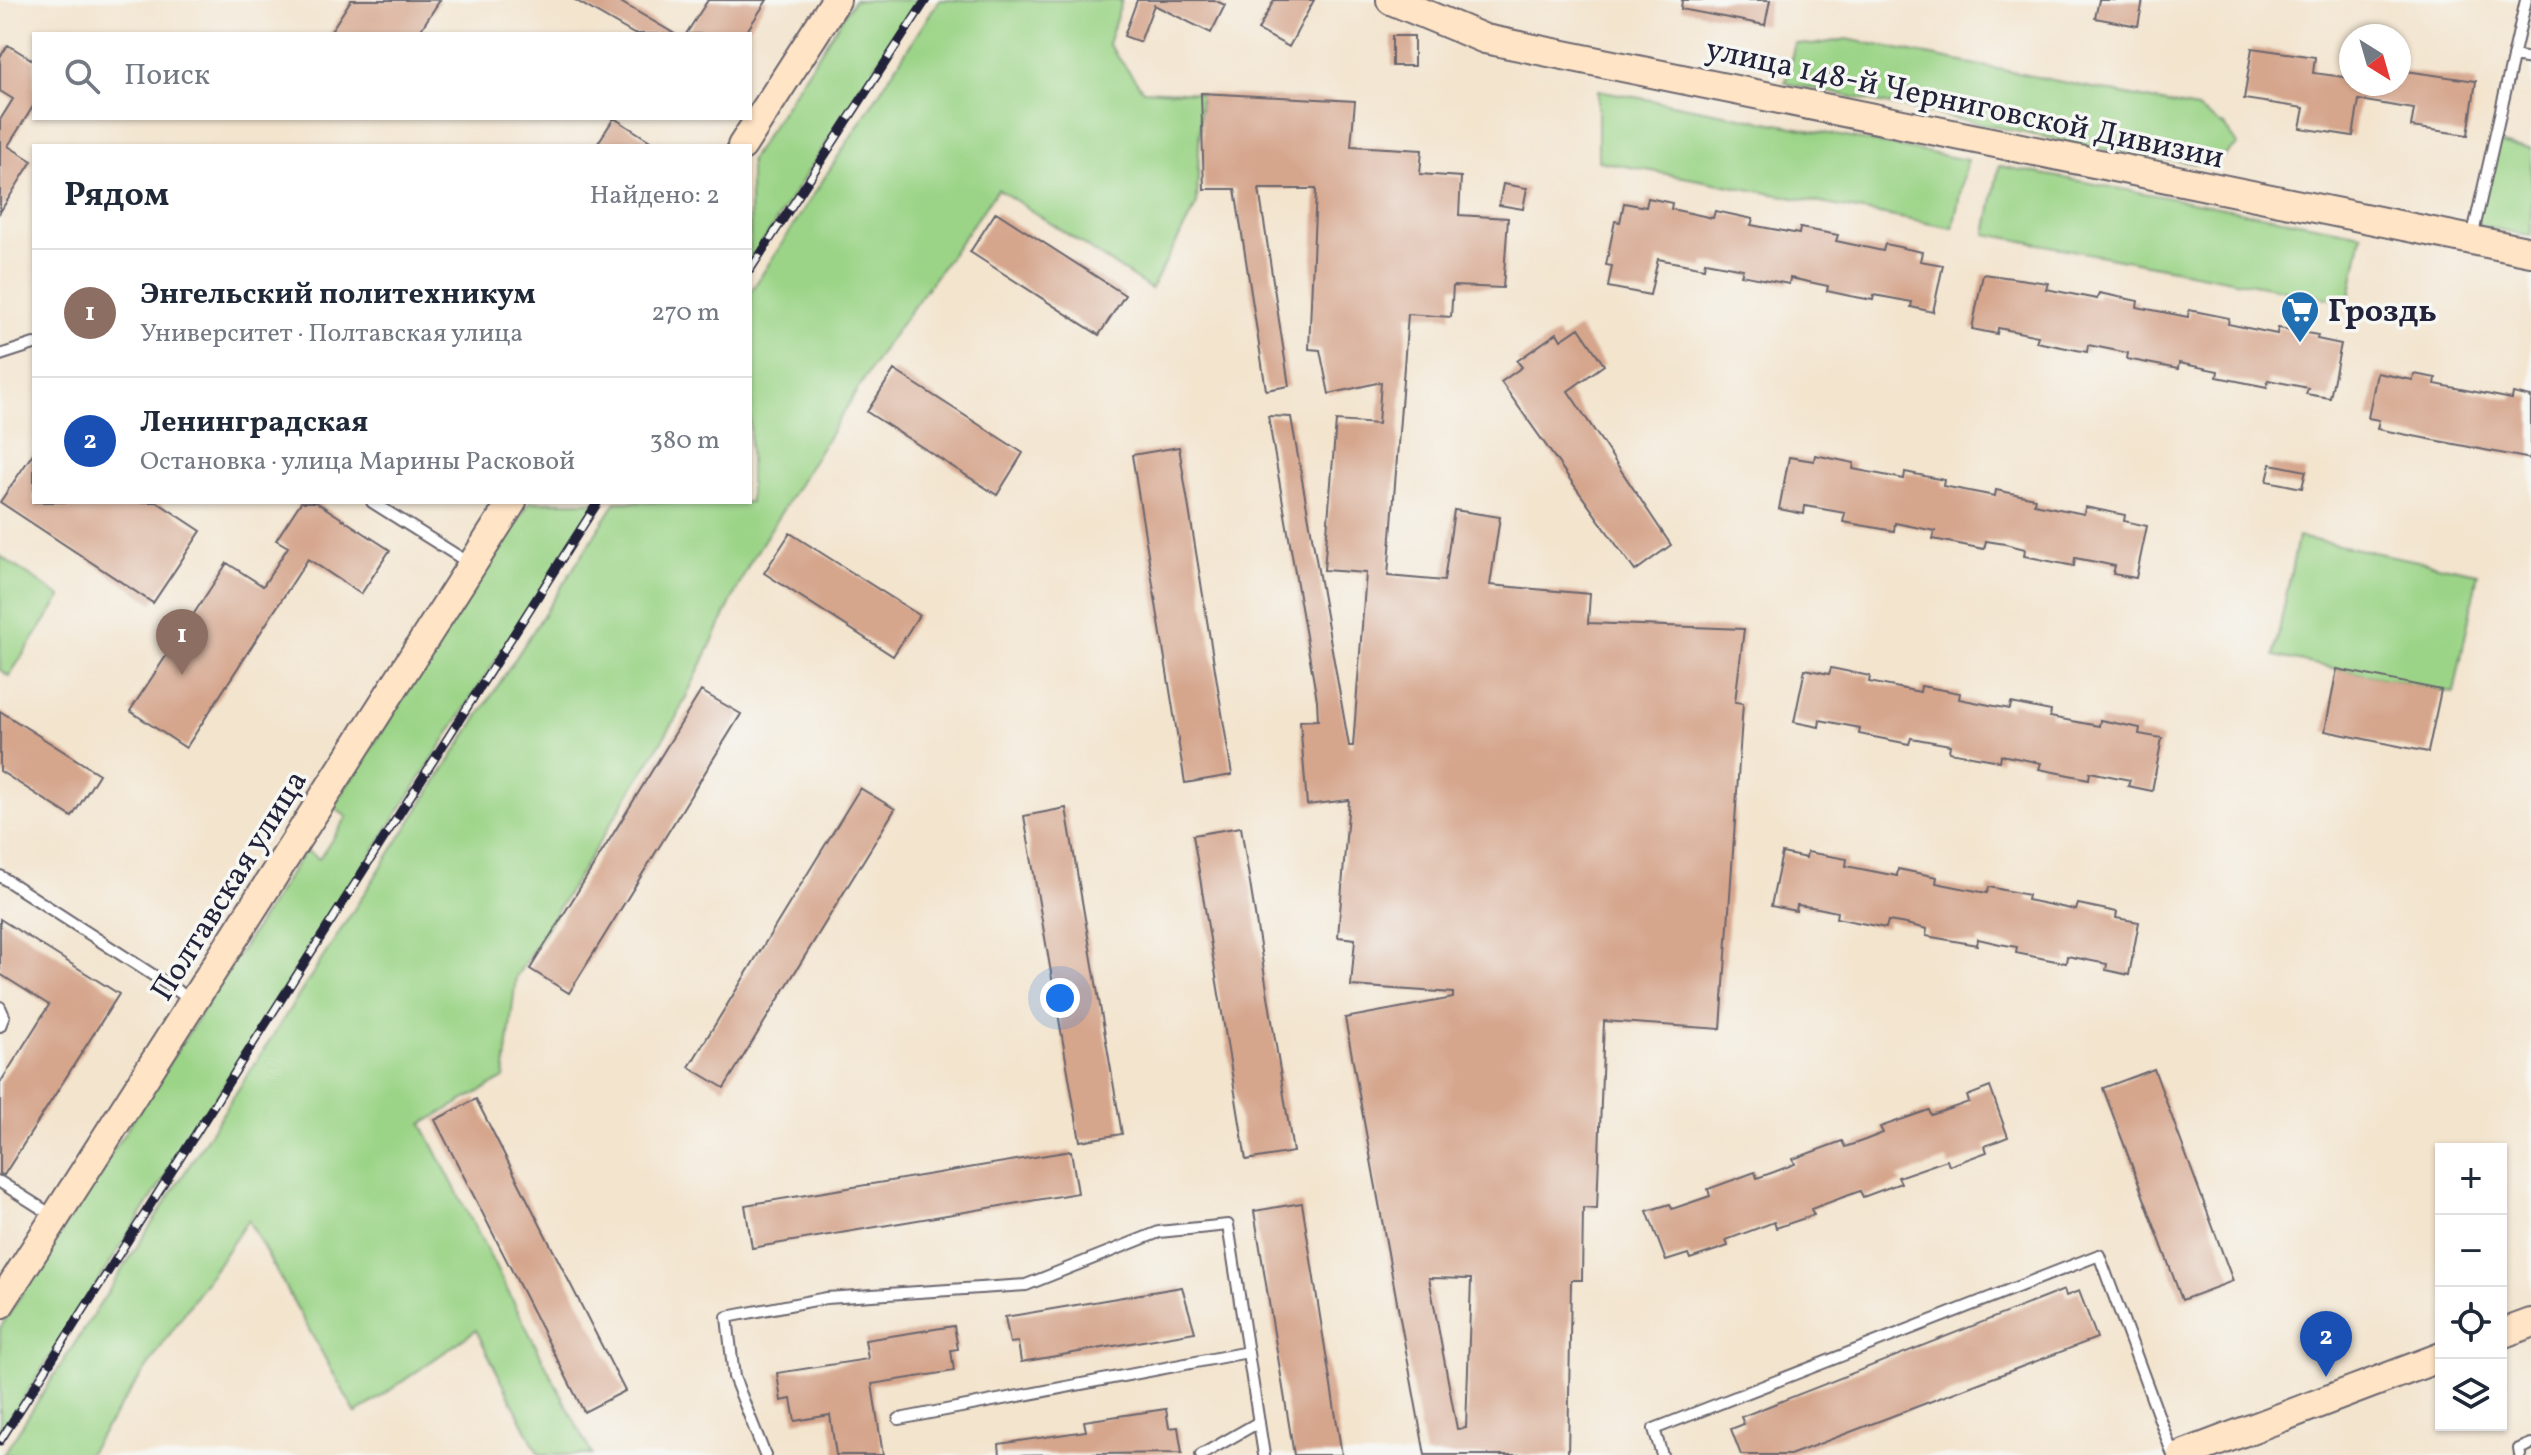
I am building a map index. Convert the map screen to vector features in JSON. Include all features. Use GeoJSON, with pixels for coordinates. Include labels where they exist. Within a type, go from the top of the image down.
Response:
{"type":"FeatureCollection","features":[{"type":"Feature","properties":{"kind":"street"},"geometry":{"type":"LineString","coordinates":[[743,144],[836,0]]}},
{"type":"Feature","properties":{"kind":"street","name":"улица 148-й Черниговской Дивизии"},"geometry":{"type":"LineString","coordinates":[[1391,0],[1485,39],[2531,252]]}},
{"type":"Feature","properties":{"kind":"street","name":"Полтавская улица"},"geometry":{"type":"LineString","coordinates":[[0,1304],[511,504]]}},
{"type":"Feature","properties":{"kind":"street"},"geometry":{"type":"LineString","coordinates":[[2507,1332],[2531,1323]]}},
{"type":"Feature","properties":{"kind":"street"},"geometry":{"type":"LineString","coordinates":[[2182,1455],[2436,1359]]}},
{"type":"Feature","properties":{"kind":"lane"},"geometry":{"type":"LineString","coordinates":[[2471,240],[2526,0]]}},
{"type":"Feature","properties":{"kind":"lane"},"geometry":{"type":"LineString","coordinates":[[2513,56],[2531,59]]}},
{"type":"Feature","properties":{"kind":"lane"},"geometry":{"type":"LineString","coordinates":[[0,355],[32,345]]}},
{"type":"Feature","properties":{"kind":"lane"},"geometry":{"type":"LineString","coordinates":[[375,504],[472,565]]}},
{"type":"Feature","properties":{"kind":"lane"},"geometry":{"type":"LineString","coordinates":[[0,876],[195,1002]]}},
{"type":"Feature","properties":{"kind":"lane"},"geometry":{"type":"LineString","coordinates":[[0,1007],[4,1016],[0,1026]]}},
{"type":"Feature","properties":{"kind":"lane"},"geometry":{"type":"LineString","coordinates":[[0,1182],[56,1217]]}},
{"type":"Feature","properties":{"kind":"lane"},"geometry":{"type":"LineString","coordinates":[[765,1455],[734,1377],[727,1317],[826,1298],[1026,1285],[1159,1232],[1228,1225],[1264,1455]]}},
{"type":"Feature","properties":{"kind":"lane"},"geometry":{"type":"LineString","coordinates":[[1662,1455],[1654,1429],[2099,1255],[2173,1455]]}},
{"type":"Feature","properties":{"kind":"lane"},"geometry":{"type":"LineString","coordinates":[[899,1419],[1248,1352]]}},
{"type":"Feature","properties":{"kind":"lane"},"geometry":{"type":"LineString","coordinates":[[1201,1455],[1259,1422]]}},
{"type":"Feature","properties":{"kind":"lane"},"geometry":{"type":"LineString","coordinates":[[2520,1455],[2519,1449],[2531,1444]]}},
{"type":"Feature","properties":{"kind":"green space"},"geometry":{"type":"Polygon","coordinates":[[[854,0],[918,0],[752,259],[752,157],[854,0]]]}},
{"type":"Feature","properties":{"kind":"green space"},"geometry":{"type":"Polygon","coordinates":[[[939,0],[1122,0],[1108,44],[1143,90],[1201,93],[1197,204],[1151,289],[998,189],[881,352],[749,564],[676,718],[516,977],[504,1078],[422,1124],[592,1455],[539,1455],[476,1330],[356,1414],[248,1220],[87,1455],[3,1455],[615,504],[752,504],[752,290],[939,0]]]}},
{"type":"Feature","properties":{"kind":"green space"},"geometry":{"type":"Polygon","coordinates":[[[1847,39],[2197,109],[2224,126],[2238,145],[2210,166],[2102,149],[1785,83],[1795,43],[1812,45],[1847,39]]]}},
{"type":"Feature","properties":{"kind":"green space"},"geometry":{"type":"Polygon","coordinates":[[[1598,90],[1967,160],[1953,228],[1598,161],[1598,90]]]}},
{"type":"Feature","properties":{"kind":"green space"},"geometry":{"type":"Polygon","coordinates":[[[2491,142],[2531,149],[2531,236],[2473,224],[2491,142]]]}},
{"type":"Feature","properties":{"kind":"green space"},"geometry":{"type":"Polygon","coordinates":[[[1999,166],[2362,234],[2349,302],[1986,234],[1999,166]]]}},
{"type":"Feature","properties":{"kind":"green space"},"geometry":{"type":"Polygon","coordinates":[[[529,504],[596,504],[0,1435],[0,1328],[305,850],[319,859],[347,817],[333,807],[529,504]]]}},
{"type":"Feature","properties":{"kind":"green space"},"geometry":{"type":"Polygon","coordinates":[[[2298,537],[2478,573],[2454,693],[2274,656],[2298,537]]]}},
{"type":"Feature","properties":{"kind":"green space"},"geometry":{"type":"Polygon","coordinates":[[[0,556],[61,597],[9,676],[0,670],[0,556]]]}},
{"type":"Feature","properties":{"kind":"building"},"geometry":{"type":"Polygon","coordinates":[[[351,0],[440,0],[419,32],[330,32],[351,0]]]}},
{"type":"Feature","properties":{"kind":"building"},"geometry":{"type":"Polygon","coordinates":[[[575,0],[617,0],[672,32],[631,32],[575,0]]]}},
{"type":"Feature","properties":{"kind":"building"},"geometry":{"type":"Polygon","coordinates":[[[708,0],[767,0],[746,32],[687,32],[708,0]]]}},
{"type":"Feature","properties":{"kind":"building"},"geometry":{"type":"Polygon","coordinates":[[[1137,0],[1214,0],[1225,5],[1211,33],[1154,5],[1140,42],[1124,36],[1137,0]]]}},
{"type":"Feature","properties":{"kind":"building"},"geometry":{"type":"Polygon","coordinates":[[[1274,0],[1314,0],[1289,47],[1258,30],[1274,0]]]}},
{"type":"Feature","properties":{"kind":"building"},"geometry":{"type":"Polygon","coordinates":[[[1682,0],[1770,0],[1765,25],[1681,9],[1682,0]]]}},
{"type":"Feature","properties":{"kind":"building"},"geometry":{"type":"Polygon","coordinates":[[[2099,0],[2143,0],[2138,26],[2095,18],[2099,0]]]}},
{"type":"Feature","properties":{"kind":"building"},"geometry":{"type":"Polygon","coordinates":[[[1392,36],[1414,36],[1414,66],[1392,66],[1392,36]]]}},
{"type":"Feature","properties":{"kind":"building"},"geometry":{"type":"Polygon","coordinates":[[[8,45],[32,60],[32,108],[8,146],[32,161],[0,212],[0,120],[13,99],[0,91],[0,57],[8,45]]]}},
{"type":"Feature","properties":{"kind":"building"},"geometry":{"type":"Polygon","coordinates":[[[2252,48],[2315,57],[2313,73],[2339,76],[2339,96],[2411,96],[2411,72],[2476,81],[2468,135],[2411,127],[2414,109],[2359,100],[2353,136],[2300,128],[2304,108],[2244,99],[2252,48]]]}},
{"type":"Feature","properties":{"kind":"building"},"geometry":{"type":"Polygon","coordinates":[[[1201,93],[1355,101],[1351,146],[1422,150],[1420,174],[1461,177],[1459,215],[1508,218],[1503,288],[1453,286],[1451,317],[1408,314],[1388,576],[1444,581],[1454,510],[1500,517],[1490,585],[1590,594],[1588,623],[1744,629],[1735,702],[1743,703],[1721,1029],[1604,1021],[1597,1209],[1583,1208],[1582,1280],[1571,1280],[1568,1455],[1425,1455],[1345,1018],[1453,998],[1453,993],[1351,986],[1355,939],[1338,937],[1349,800],[1307,805],[1300,721],[1318,720],[1317,700],[1268,416],[1291,417],[1349,746],[1353,746],[1366,573],[1324,570],[1336,421],[1378,424],[1381,382],[1329,394],[1320,350],[1309,349],[1316,189],[1259,189],[1289,386],[1266,390],[1235,189],[1204,189],[1201,93]],[[1429,1278],[1457,1429],[1466,1428],[1471,1279],[1429,1278]]]}},
{"type":"Feature","properties":{"kind":"building"},"geometry":{"type":"Polygon","coordinates":[[[613,120],[617,120],[655,144],[597,144],[613,120]]]}},
{"type":"Feature","properties":{"kind":"building"},"geometry":{"type":"Polygon","coordinates":[[[1503,184],[1527,188],[1523,209],[1499,205],[1503,184]]]}},
{"type":"Feature","properties":{"kind":"building"},"geometry":{"type":"Polygon","coordinates":[[[1648,198],[1672,203],[1671,209],[1713,218],[1715,211],[1753,219],[1751,225],[1799,234],[1800,228],[1838,235],[1836,241],[1883,251],[1885,244],[1922,252],[1920,261],[1943,265],[1933,312],[1911,307],[1912,302],[1874,295],[1873,300],[1850,296],[1827,291],[1828,286],[1790,278],[1789,284],[1741,275],[1743,269],[1705,262],[1704,268],[1658,259],[1650,295],[1608,287],[1612,266],[1606,265],[1615,221],[1620,222],[1624,203],[1646,207],[1648,198]]]}},
{"type":"Feature","properties":{"kind":"building"},"geometry":{"type":"Polygon","coordinates":[[[996,212],[1125,295],[1099,335],[970,252],[996,212]]]}},
{"type":"Feature","properties":{"kind":"building"},"geometry":{"type":"Polygon","coordinates":[[[1983,274],[2048,283],[2046,289],[2097,299],[2099,293],[2138,301],[2137,307],[2188,317],[2189,310],[2229,318],[2228,324],[2277,334],[2278,328],[2318,335],[2317,339],[2341,344],[2330,398],[2306,394],[2308,388],[2268,380],[2267,387],[2217,377],[2218,371],[2179,363],[2178,369],[2127,359],[2128,353],[2088,345],[2087,352],[2036,342],[2038,336],[1998,328],[1997,334],[1972,329],[1983,274]]]}},
{"type":"Feature","properties":{"kind":"building"},"geometry":{"type":"Polygon","coordinates":[[[1579,328],[1604,365],[1568,391],[1671,545],[1635,571],[1501,382],[1522,367],[1517,361],[1557,333],[1561,340],[1579,328]]]}},
{"type":"Feature","properties":{"kind":"building"},"geometry":{"type":"Polygon","coordinates":[[[894,370],[1023,453],[997,495],[867,412],[894,370]]]}},
{"type":"Feature","properties":{"kind":"building"},"geometry":{"type":"Polygon","coordinates":[[[2377,373],[2413,380],[2414,374],[2436,378],[2435,384],[2512,399],[2513,393],[2531,397],[2531,459],[2377,429],[2379,420],[2368,418],[2377,373]]]}},
{"type":"Feature","properties":{"kind":"building"},"geometry":{"type":"Polygon","coordinates":[[[1179,447],[1232,775],[1185,783],[1132,455],[1179,447]]]}},
{"type":"Feature","properties":{"kind":"building"},"geometry":{"type":"Polygon","coordinates":[[[32,455],[32,504],[160,504],[201,531],[153,603],[0,502],[32,455]]]}},
{"type":"Feature","properties":{"kind":"building"},"geometry":{"type":"Polygon","coordinates":[[[1815,455],[1854,463],[1853,469],[1904,479],[1905,472],[1944,480],[1943,486],[1995,496],[1996,490],[2035,498],[2034,504],[2084,514],[2085,507],[2125,515],[2124,521],[2147,526],[2136,578],[2113,574],[2115,566],[2096,562],[2075,558],[2074,566],[2024,556],[2025,549],[2005,544],[1986,541],[1984,549],[1933,539],[1935,531],[1895,523],[1894,531],[1843,522],[1845,513],[1805,506],[1804,514],[1779,509],[1789,457],[1814,461],[1815,455]]]}},
{"type":"Feature","properties":{"kind":"building"},"geometry":{"type":"Polygon","coordinates":[[[2271,464],[2306,471],[2302,488],[2267,481],[2271,464]]]}},
{"type":"Feature","properties":{"kind":"building"},"geometry":{"type":"Polygon","coordinates":[[[300,504],[319,504],[390,550],[361,594],[308,559],[186,748],[130,711],[227,563],[263,586],[288,547],[276,540],[300,504]]]}},
{"type":"Feature","properties":{"kind":"building"},"geometry":{"type":"Polygon","coordinates":[[[790,533],[919,615],[893,656],[764,573],[790,533]]]}},
{"type":"Feature","properties":{"kind":"building"},"geometry":{"type":"Polygon","coordinates":[[[1831,668],[1870,676],[1869,682],[1920,692],[1921,686],[1960,693],[1959,699],[2010,709],[2011,703],[2051,711],[2050,717],[2099,726],[2100,720],[2140,728],[2139,734],[2162,738],[2152,791],[2128,786],[2130,780],[2090,772],[2089,779],[2039,769],[2041,763],[2001,755],[2000,761],[1949,752],[1950,745],[1911,738],[1909,744],[1859,734],[1860,728],[1820,720],[1819,727],[1794,722],[1805,669],[1829,674],[1831,668]]]}},
{"type":"Feature","properties":{"kind":"building"},"geometry":{"type":"Polygon","coordinates":[[[2337,669],[2441,690],[2428,752],[2325,731],[2337,669]]]}},
{"type":"Feature","properties":{"kind":"building"},"geometry":{"type":"Polygon","coordinates":[[[701,691],[741,714],[569,993],[530,969],[701,691]]]}},
{"type":"Feature","properties":{"kind":"building"},"geometry":{"type":"Polygon","coordinates":[[[0,711],[99,774],[72,817],[0,771],[0,711]]]}},
{"type":"Feature","properties":{"kind":"building"},"geometry":{"type":"Polygon","coordinates":[[[860,788],[895,809],[724,1088],[689,1067],[860,788]]]}},
{"type":"Feature","properties":{"kind":"building"},"geometry":{"type":"Polygon","coordinates":[[[1066,808],[1122,1134],[1080,1141],[1024,816],[1066,808]]]}},
{"type":"Feature","properties":{"kind":"building"},"geometry":{"type":"Polygon","coordinates":[[[1241,827],[1293,1152],[1246,1160],[1193,835],[1241,827]]]}},
{"type":"Feature","properties":{"kind":"building"},"geometry":{"type":"Polygon","coordinates":[[[1807,852],[1847,859],[1846,866],[1897,876],[1898,869],[1937,877],[1936,883],[1987,893],[1989,887],[2028,895],[2027,900],[2076,910],[2078,904],[2117,912],[2116,918],[2139,922],[2129,975],[2106,970],[2107,964],[2067,956],[2066,963],[2016,953],[2017,947],[1978,939],[1977,945],[1926,936],[1927,929],[1906,924],[1888,921],[1886,928],[1836,918],[1837,912],[1818,908],[1797,905],[1796,911],[1771,906],[1782,853],[1806,858],[1807,852]]]}},
{"type":"Feature","properties":{"kind":"building"},"geometry":{"type":"Polygon","coordinates":[[[0,919],[119,994],[4,1175],[0,1174],[0,1083],[49,1005],[0,974],[0,919]]]}},
{"type":"Feature","properties":{"kind":"building"},"geometry":{"type":"Polygon","coordinates":[[[2154,1069],[2233,1281],[2182,1300],[2103,1088],[2154,1069]]]}},
{"type":"Feature","properties":{"kind":"building"},"geometry":{"type":"Polygon","coordinates":[[[1990,1087],[2008,1137],[1985,1146],[1987,1152],[1949,1166],[1947,1160],[1898,1177],[1901,1183],[1863,1197],[1860,1191],[1811,1209],[1814,1215],[1776,1228],[1774,1222],[1726,1240],[1728,1246],[1690,1259],[1688,1254],[1666,1261],[1647,1211],[1670,1204],[1672,1209],[1710,1196],[1708,1189],[1755,1172],[1757,1178],[1774,1172],[1795,1164],[1793,1159],[1842,1141],[1845,1147],[1865,1140],[1883,1133],[1880,1127],[1929,1110],[1931,1115],[1969,1102],[1967,1096],[1990,1087]]]}},
{"type":"Feature","properties":{"kind":"building"},"geometry":{"type":"Polygon","coordinates":[[[476,1099],[625,1391],[584,1412],[435,1120],[476,1099]]]}},
{"type":"Feature","properties":{"kind":"building"},"geometry":{"type":"Polygon","coordinates":[[[1071,1151],[1078,1193],[752,1248],[745,1205],[1071,1151]]]}},
{"type":"Feature","properties":{"kind":"building"},"geometry":{"type":"Polygon","coordinates":[[[1302,1203],[1342,1455],[1294,1455],[1254,1211],[1302,1203]]]}},
{"type":"Feature","properties":{"kind":"building"},"geometry":{"type":"Polygon","coordinates":[[[1182,1287],[1195,1332],[1021,1362],[1018,1342],[1010,1343],[1005,1317],[1182,1287]]]}},
{"type":"Feature","properties":{"kind":"building"},"geometry":{"type":"Polygon","coordinates":[[[2064,1290],[2066,1296],[2079,1291],[2097,1338],[1790,1455],[1741,1455],[1731,1429],[1744,1424],[1741,1417],[2064,1290]]]}},
{"type":"Feature","properties":{"kind":"building"},"geometry":{"type":"Polygon","coordinates":[[[954,1326],[958,1349],[951,1350],[954,1371],[872,1384],[883,1455],[836,1455],[830,1415],[795,1421],[791,1399],[781,1401],[777,1373],[868,1359],[865,1340],[954,1326]]]}},
{"type":"Feature","properties":{"kind":"building"},"geometry":{"type":"Polygon","coordinates":[[[1166,1409],[1169,1428],[1178,1427],[1182,1453],[1000,1455],[999,1444],[1086,1431],[1084,1421],[1166,1409]]]}},
{"type":"Feature","properties":{"kind":"railway"},"geometry":{"type":"LineString","coordinates":[[752,267],[926,0]]}},
{"type":"Feature","properties":{"kind":"railway"},"geometry":{"type":"LineString","coordinates":[[0,1441],[597,504]]}},
{"type":"Feature","properties":{"kind":"place","name":"Гроздь"},"geometry":{"type":"Point","coordinates":[2300,344]}},
{"type":"Feature","properties":{"kind":"place","name":"Энгельский политехникум"},"geometry":{"type":"Point","coordinates":[182,675]}},
{"type":"Feature","properties":{"kind":"place","name":"Ленинградская"},"geometry":{"type":"Point","coordinates":[2326,1377]}}]}
